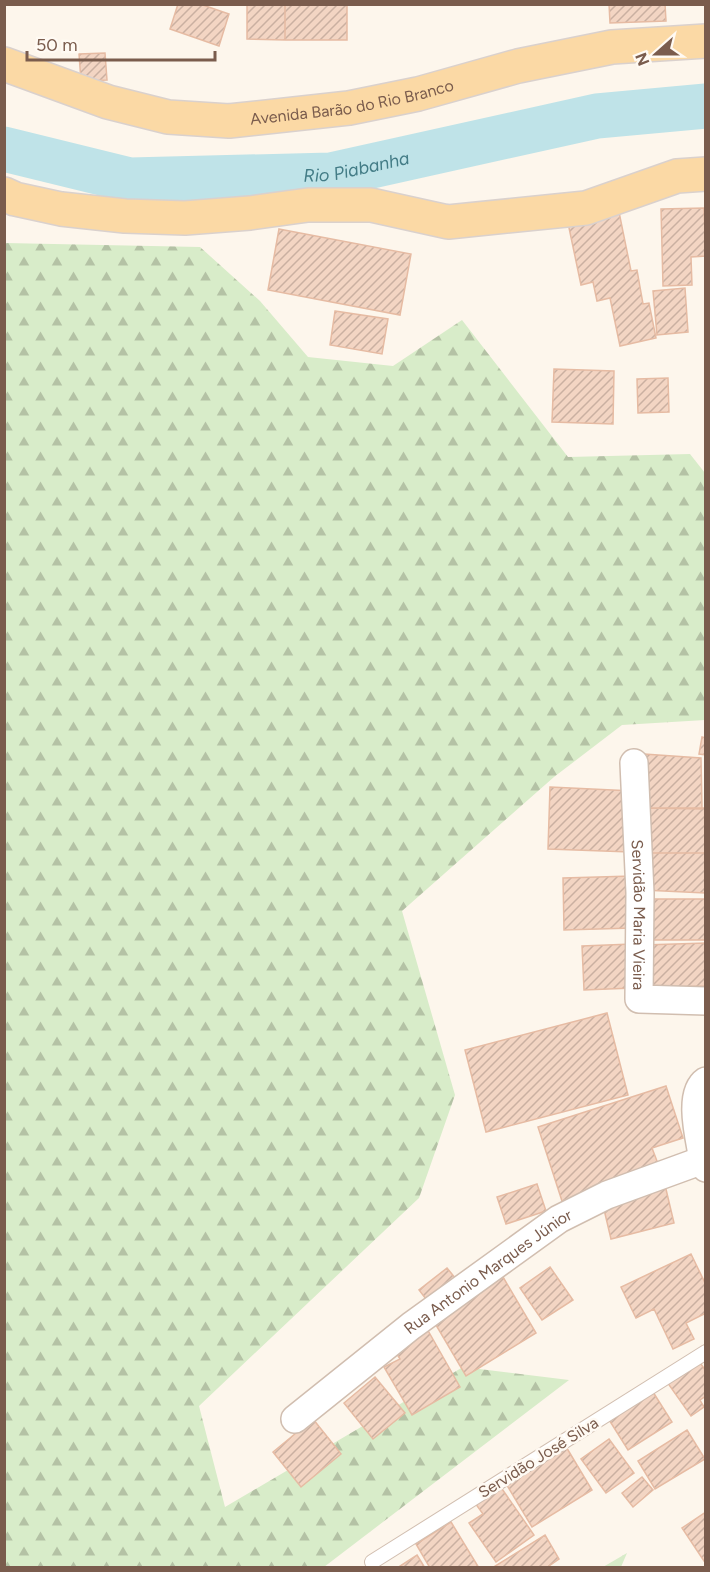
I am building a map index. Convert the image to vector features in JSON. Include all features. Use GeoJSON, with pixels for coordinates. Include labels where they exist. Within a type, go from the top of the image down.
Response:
{"type":"FeatureCollection","features":[{"type":"Feature","properties":{"kind":"main road","name":"Avenida Barão do Rio Branco"},"geometry":{"type":"LineString","coordinates":[[4,64],[108,102],[168,117],[229,121],[349,108],[418,94],[518,66],[612,47],[705,41]]}},
{"type":"Feature","properties":{"kind":"main road"},"geometry":{"type":"LineString","coordinates":[[4,194],[15,199],[61,209],[125,216],[185,218],[250,213],[308,205],[371,205],[447,222],[586,208],[677,176],[705,174]]}},
{"type":"Feature","properties":{"kind":"street","name":"Servidão Maria Vieira"},"geometry":{"type":"LineString","coordinates":[[633,763],[640,893],[639,999],[705,1000]]}},
{"type":"Feature","properties":{"kind":"street"},"geometry":{"type":"LineString","coordinates":[[704,1164],[695,1103],[697,1091],[705,1081]]}},
{"type":"Feature","properties":{"kind":"street","name":"Rua Antonio Marques Júnior"},"geometry":{"type":"LineString","coordinates":[[295,1419],[411,1326],[558,1219],[607,1195],[704,1164]]}},
{"type":"Feature","properties":{"kind":"lane","name":"Servidão José Silva"},"geometry":{"type":"LineString","coordinates":[[372,1562],[705,1352]]}},
{"type":"Feature","properties":{"kind":"green space"},"geometry":{"type":"Polygon","coordinates":[[[5,243],[200,247],[260,301],[308,357],[393,366],[462,320],[568,457],[690,454],[705,473],[705,720],[622,725],[554,777],[402,911],[455,1095],[419,1198],[199,1406],[225,1507],[463,1367],[569,1380],[324,1567],[5,1568],[5,243]]]}},
{"type":"Feature","properties":{"kind":"green space"},"geometry":{"type":"Polygon","coordinates":[[[627,1553],[621,1567],[603,1567],[627,1553]]]}},
{"type":"Feature","properties":{"kind":"building"},"geometry":{"type":"Polygon","coordinates":[[[178,4],[200,4],[229,14],[219,46],[170,29],[178,4]]]}},
{"type":"Feature","properties":{"kind":"building"},"geometry":{"type":"Polygon","coordinates":[[[247,4],[285,4],[285,40],[247,39],[247,4]]]}},
{"type":"Feature","properties":{"kind":"building"},"geometry":{"type":"Polygon","coordinates":[[[285,4],[347,4],[347,40],[285,40],[285,4]]]}},
{"type":"Feature","properties":{"kind":"building"},"geometry":{"type":"Polygon","coordinates":[[[609,4],[665,4],[666,21],[610,23],[609,4]]]}},
{"type":"Feature","properties":{"kind":"building"},"geometry":{"type":"Polygon","coordinates":[[[105,53],[107,80],[81,81],[79,54],[105,53]]]}},
{"type":"Feature","properties":{"kind":"building"},"geometry":{"type":"Polygon","coordinates":[[[704,208],[706,256],[691,257],[692,285],[663,286],[661,209],[704,208]]]}},
{"type":"Feature","properties":{"kind":"building"},"geometry":{"type":"Polygon","coordinates":[[[619,212],[631,271],[637,270],[643,304],[649,303],[656,338],[620,346],[610,298],[597,301],[593,282],[581,285],[568,223],[619,212]]]}},
{"type":"Feature","properties":{"kind":"building"},"geometry":{"type":"Polygon","coordinates":[[[279,229],[411,254],[400,315],[268,290],[279,229]]]}},
{"type":"Feature","properties":{"kind":"building"},"geometry":{"type":"Polygon","coordinates":[[[685,288],[688,332],[657,335],[653,291],[685,288]]]}},
{"type":"Feature","properties":{"kind":"building"},"geometry":{"type":"Polygon","coordinates":[[[335,311],[388,319],[382,354],[330,345],[335,311]]]}},
{"type":"Feature","properties":{"kind":"building"},"geometry":{"type":"Polygon","coordinates":[[[554,369],[614,371],[613,424],[552,422],[554,369]]]}},
{"type":"Feature","properties":{"kind":"building"},"geometry":{"type":"Polygon","coordinates":[[[668,378],[669,412],[638,413],[637,379],[668,378]]]}},
{"type":"Feature","properties":{"kind":"building"},"geometry":{"type":"Polygon","coordinates":[[[702,737],[706,738],[706,755],[699,754],[702,737]]]}},
{"type":"Feature","properties":{"kind":"building"},"geometry":{"type":"Polygon","coordinates":[[[644,754],[701,758],[702,809],[644,808],[644,754]]]}},
{"type":"Feature","properties":{"kind":"building"},"geometry":{"type":"Polygon","coordinates":[[[550,787],[633,791],[630,852],[548,849],[550,787]]]}},
{"type":"Feature","properties":{"kind":"building"},"geometry":{"type":"Polygon","coordinates":[[[644,808],[705,808],[705,853],[644,853],[644,808]]]}},
{"type":"Feature","properties":{"kind":"building"},"geometry":{"type":"Polygon","coordinates":[[[644,853],[705,853],[705,893],[643,890],[644,853]]]}},
{"type":"Feature","properties":{"kind":"building"},"geometry":{"type":"Polygon","coordinates":[[[632,876],[633,928],[564,930],[563,878],[632,876]]]}},
{"type":"Feature","properties":{"kind":"building"},"geometry":{"type":"Polygon","coordinates":[[[645,899],[706,899],[706,940],[645,940],[645,899]]]}},
{"type":"Feature","properties":{"kind":"building"},"geometry":{"type":"Polygon","coordinates":[[[706,943],[706,986],[666,987],[644,994],[643,945],[706,943]]]}},
{"type":"Feature","properties":{"kind":"building"},"geometry":{"type":"Polygon","coordinates":[[[632,944],[633,988],[584,990],[582,946],[632,944]]]}},
{"type":"Feature","properties":{"kind":"building"},"geometry":{"type":"Polygon","coordinates":[[[607,1013],[628,1095],[486,1132],[465,1050],[607,1013]]]}},
{"type":"Feature","properties":{"kind":"building"},"geometry":{"type":"Polygon","coordinates":[[[666,1086],[683,1138],[652,1148],[660,1169],[562,1201],[538,1127],[666,1086]]]}},
{"type":"Feature","properties":{"kind":"building"},"geometry":{"type":"Polygon","coordinates":[[[537,1184],[546,1211],[506,1224],[497,1197],[537,1184]]]}},
{"type":"Feature","properties":{"kind":"building"},"geometry":{"type":"Polygon","coordinates":[[[665,1185],[674,1223],[611,1239],[602,1201],[665,1185]]]}},
{"type":"Feature","properties":{"kind":"building"},"geometry":{"type":"Polygon","coordinates":[[[691,1254],[706,1285],[706,1313],[686,1323],[694,1339],[673,1349],[654,1309],[636,1318],[621,1287],[691,1254]]]}},
{"type":"Feature","properties":{"kind":"building"},"geometry":{"type":"Polygon","coordinates":[[[550,1267],[573,1300],[542,1320],[520,1288],[550,1267]]]}},
{"type":"Feature","properties":{"kind":"building"},"geometry":{"type":"Polygon","coordinates":[[[447,1268],[461,1285],[432,1307],[419,1290],[447,1268]]]}},
{"type":"Feature","properties":{"kind":"building"},"geometry":{"type":"Polygon","coordinates":[[[503,1277],[536,1333],[466,1376],[433,1320],[503,1277]]]}},
{"type":"Feature","properties":{"kind":"building"},"geometry":{"type":"Polygon","coordinates":[[[426,1327],[460,1387],[412,1415],[384,1367],[400,1359],[392,1346],[426,1327]]]}},
{"type":"Feature","properties":{"kind":"building"},"geometry":{"type":"Polygon","coordinates":[[[698,1360],[706,1371],[706,1396],[700,1400],[704,1407],[691,1416],[667,1382],[698,1360]]]}},
{"type":"Feature","properties":{"kind":"building"},"geometry":{"type":"Polygon","coordinates":[[[375,1377],[405,1413],[373,1439],[344,1403],[375,1377]]]}},
{"type":"Feature","properties":{"kind":"building"},"geometry":{"type":"Polygon","coordinates":[[[653,1392],[672,1422],[628,1450],[606,1415],[653,1392]]]}},
{"type":"Feature","properties":{"kind":"building"},"geometry":{"type":"Polygon","coordinates":[[[313,1419],[341,1454],[301,1487],[273,1452],[313,1419]]]}},
{"type":"Feature","properties":{"kind":"building"},"geometry":{"type":"Polygon","coordinates":[[[687,1430],[705,1459],[655,1489],[638,1461],[687,1430]]]}},
{"type":"Feature","properties":{"kind":"building"},"geometry":{"type":"Polygon","coordinates":[[[609,1439],[634,1473],[606,1493],[581,1459],[609,1439]]]}},
{"type":"Feature","properties":{"kind":"building"},"geometry":{"type":"Polygon","coordinates":[[[565,1445],[592,1490],[532,1527],[505,1482],[565,1445]]]}},
{"type":"Feature","properties":{"kind":"building"},"geometry":{"type":"Polygon","coordinates":[[[642,1477],[653,1490],[633,1507],[622,1493],[642,1477]]]}},
{"type":"Feature","properties":{"kind":"building"},"geometry":{"type":"Polygon","coordinates":[[[500,1486],[534,1535],[496,1562],[469,1523],[483,1514],[475,1503],[500,1486]]]}},
{"type":"Feature","properties":{"kind":"building"},"geometry":{"type":"Polygon","coordinates":[[[706,1512],[706,1560],[704,1561],[682,1528],[706,1512]]]}},
{"type":"Feature","properties":{"kind":"building"},"geometry":{"type":"Polygon","coordinates":[[[451,1522],[479,1568],[430,1568],[416,1544],[451,1522]]]}},
{"type":"Feature","properties":{"kind":"building"},"geometry":{"type":"Polygon","coordinates":[[[545,1535],[559,1559],[546,1568],[492,1568],[545,1535]]]}},
{"type":"Feature","properties":{"kind":"building"},"geometry":{"type":"Polygon","coordinates":[[[417,1555],[425,1568],[397,1568],[417,1555]]]}},
{"type":"Feature","properties":{"kind":"waterway","name":"Rio Piabanha"},"geometry":{"type":"LineString","coordinates":[[4,149],[130,180],[331,175],[597,116],[706,106]]}}]}
